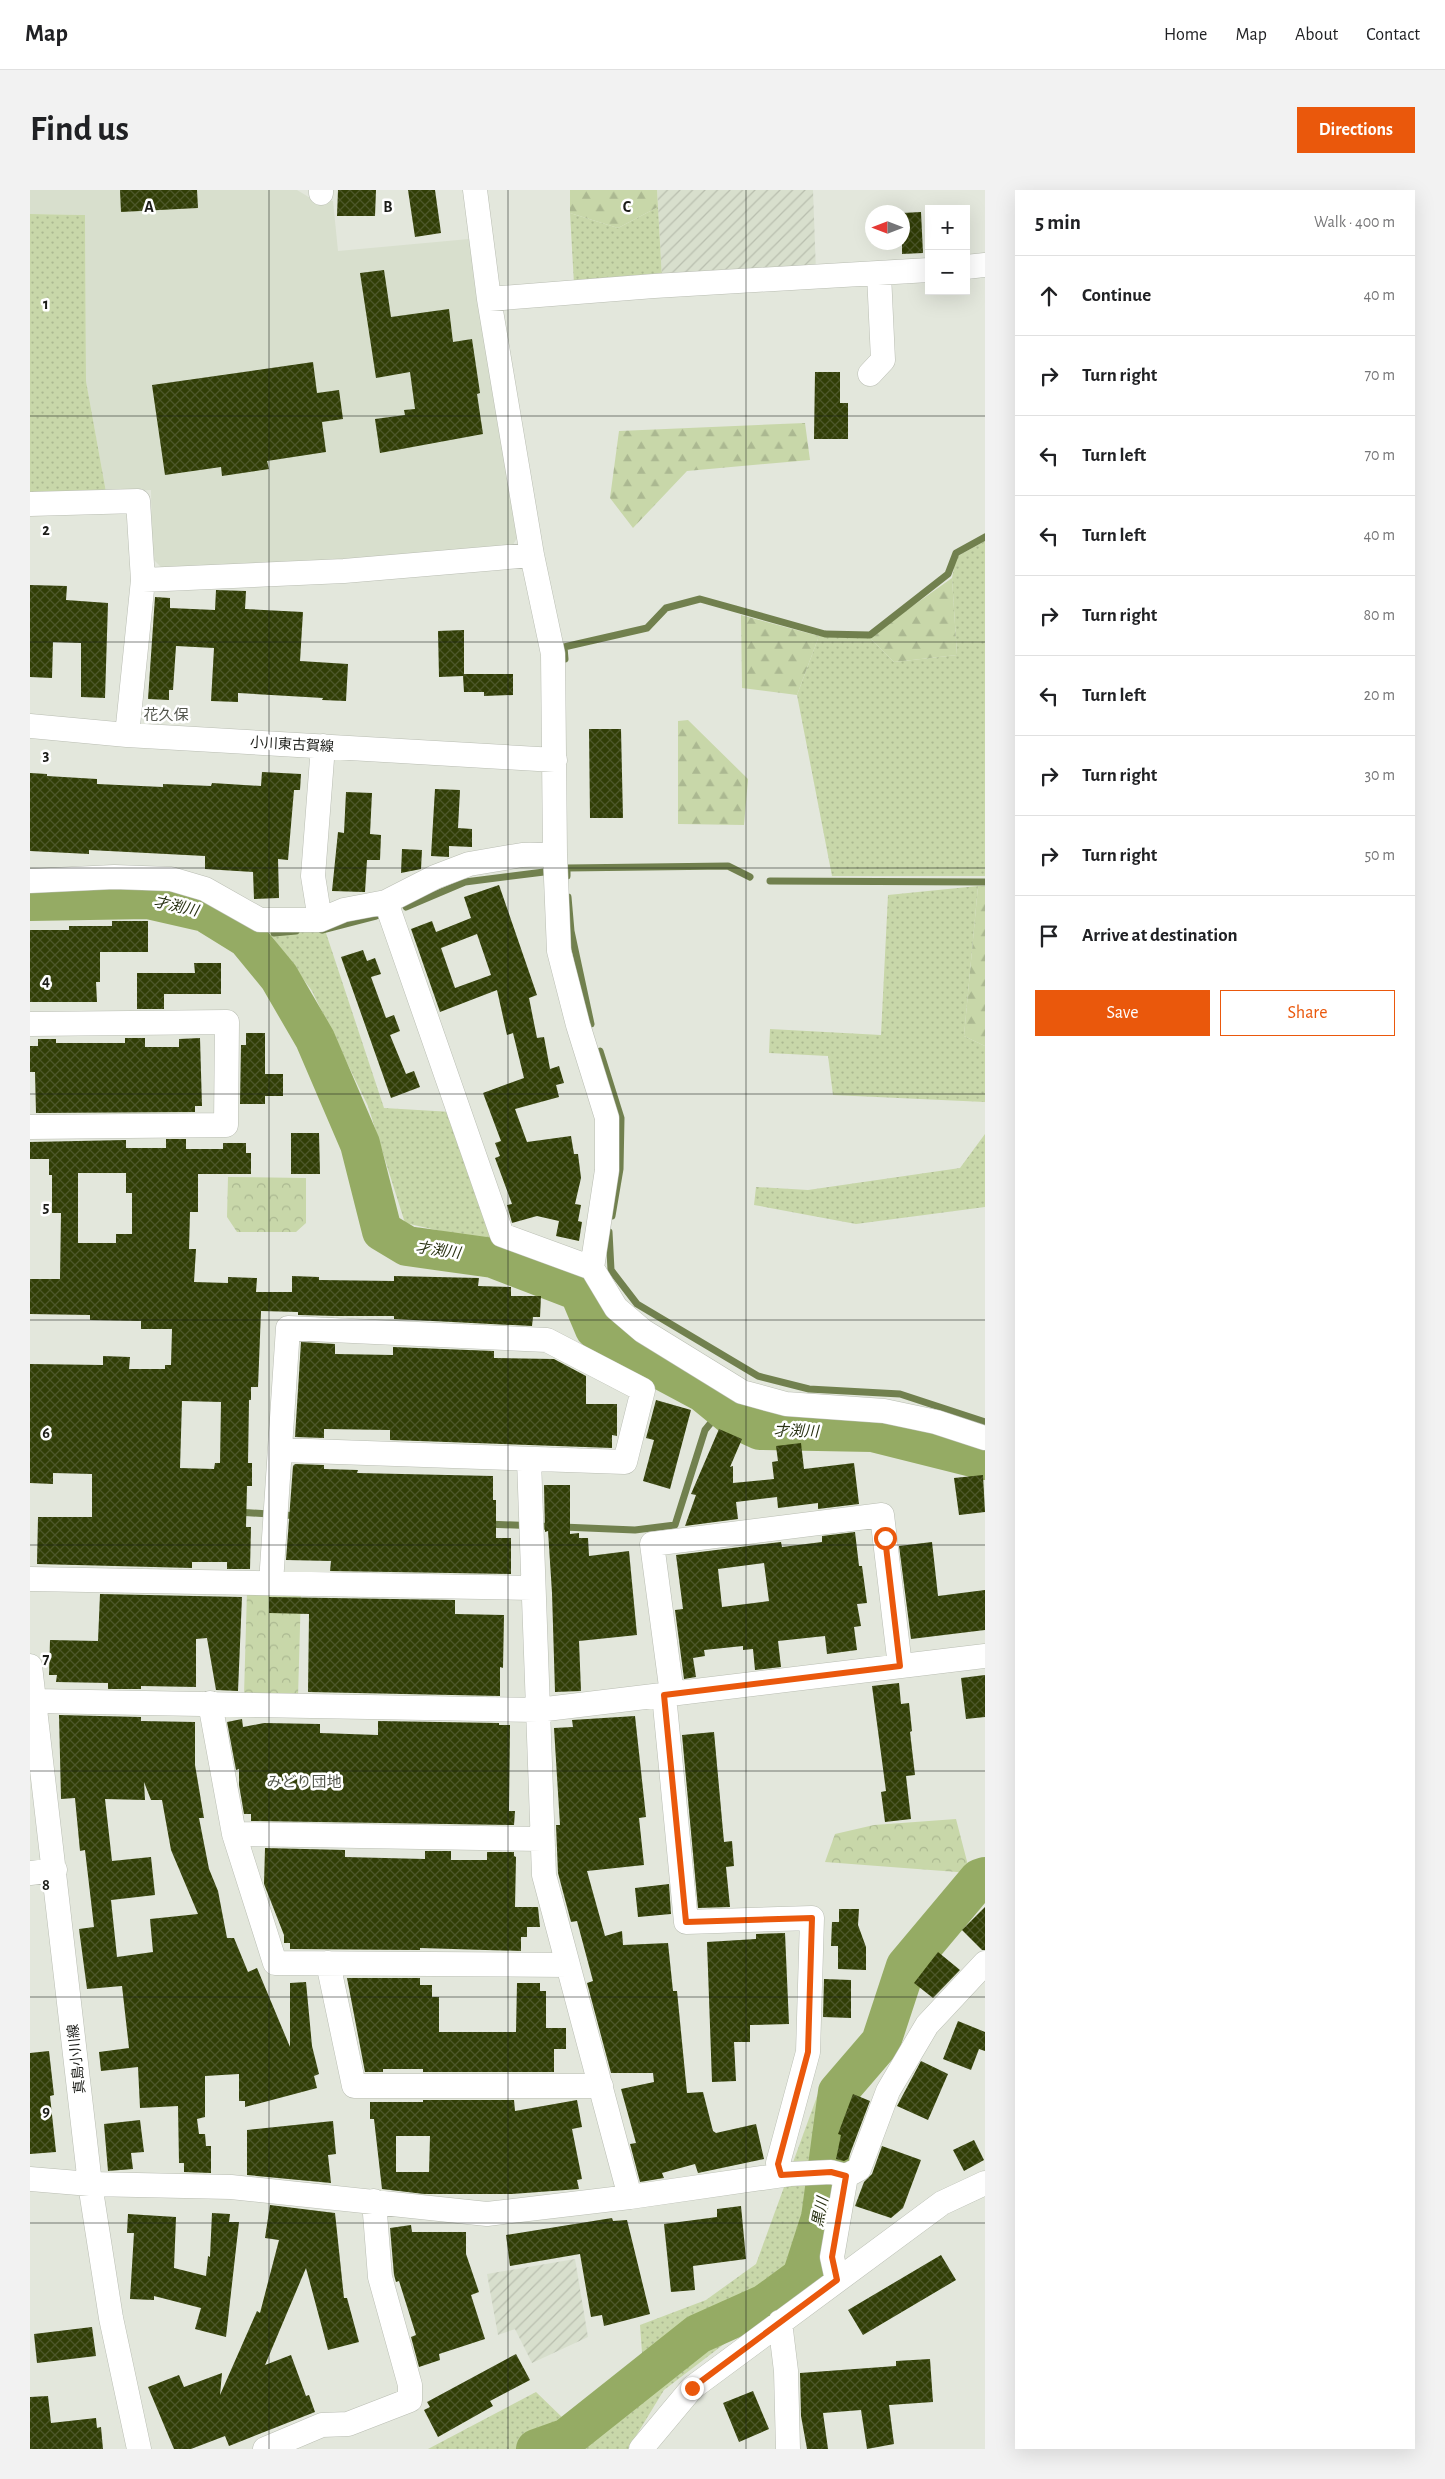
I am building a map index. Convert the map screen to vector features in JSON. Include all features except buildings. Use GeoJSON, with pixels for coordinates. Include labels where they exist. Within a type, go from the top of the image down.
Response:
{"type":"FeatureCollection","features":[{"type":"Feature","properties":{"kind":"street"},"geometry":{"type":"LineString","coordinates":[[475,190],[489,299],[532,555],[553,654],[554,854],[559,951],[578,1025],[607,1118],[607,1170],[592,1268]]}},
{"type":"Feature","properties":{"kind":"street"},"geometry":{"type":"LineString","coordinates":[[970,267],[985,266]]}},
{"type":"Feature","properties":{"kind":"street"},"geometry":{"type":"LineString","coordinates":[[489,299],[654,286],[925,270]]}},
{"type":"Feature","properties":{"kind":"street"},"geometry":{"type":"LineString","coordinates":[[870,374],[883,360],[879,274]]}},
{"type":"Feature","properties":{"kind":"street"},"geometry":{"type":"LineString","coordinates":[[30,504],[138,501],[143,580],[127,735]]}},
{"type":"Feature","properties":{"kind":"street"},"geometry":{"type":"LineString","coordinates":[[143,580],[344,571],[532,555]]}},
{"type":"Feature","properties":{"kind":"street","name":"小川東古賀線"},"geometry":{"type":"LineString","coordinates":[[30,726],[127,735],[555,760]]}},
{"type":"Feature","properties":{"kind":"street"},"geometry":{"type":"LineString","coordinates":[[320,920],[313,876],[323,746]]}},
{"type":"Feature","properties":{"kind":"street"},"geometry":{"type":"LineString","coordinates":[[30,881],[114,877],[171,879],[205,889],[260,920],[320,920],[344,910],[386,902],[435,877],[469,864],[522,855],[554,854]]}},
{"type":"Feature","properties":{"kind":"street"},"geometry":{"type":"LineString","coordinates":[[386,902],[502,1235],[592,1268],[616,1308],[643,1331],[742,1392],[786,1404],[884,1412],[936,1422],[985,1438]]}},
{"type":"Feature","properties":{"kind":"street"},"geometry":{"type":"LineString","coordinates":[[30,1024],[227,1022],[226,1125],[30,1127]]}},
{"type":"Feature","properties":{"kind":"street"},"geometry":{"type":"LineString","coordinates":[[271,1583],[288,1328],[546,1340],[643,1390],[626,1462],[280,1450]]}},
{"type":"Feature","properties":{"kind":"street"},"geometry":{"type":"LineString","coordinates":[[529,1460],[532,1588],[544,1875],[630,2197]]}},
{"type":"Feature","properties":{"kind":"street"},"geometry":{"type":"LineString","coordinates":[[786,2174],[778,2164],[808,2052],[812,1918],[686,1922],[668,1694],[652,1544],[882,1515],[900,1666]]}},
{"type":"Feature","properties":{"kind":"street"},"geometry":{"type":"LineString","coordinates":[[30,1579],[532,1588]]}},
{"type":"Feature","properties":{"kind":"street"},"geometry":{"type":"LineString","coordinates":[[34,1701],[538,1710],[985,1656]]}},
{"type":"Feature","properties":{"kind":"street","name":"真島小川線"},"geometry":{"type":"LineString","coordinates":[[30,1666],[90,2184],[113,2328],[139,2449]]}},
{"type":"Feature","properties":{"kind":"street"},"geometry":{"type":"LineString","coordinates":[[210,1703],[234,1834],[275,1963],[568,1965]]}},
{"type":"Feature","properties":{"kind":"street"},"geometry":{"type":"LineString","coordinates":[[234,1834],[542,1839]]}},
{"type":"Feature","properties":{"kind":"street"},"geometry":{"type":"LineString","coordinates":[[30,1873],[55,1870]]}},
{"type":"Feature","properties":{"kind":"street"},"geometry":{"type":"LineString","coordinates":[[30,2179],[90,2184],[231,2187],[486,2214],[630,2197],[786,2174],[831,2172],[846,2176],[859,2169],[888,2091],[928,2025],[985,1962]]}},
{"type":"Feature","properties":{"kind":"street"},"geometry":{"type":"LineString","coordinates":[[328,1963],[354,2086],[601,2086]]}},
{"type":"Feature","properties":{"kind":"street"},"geometry":{"type":"LineString","coordinates":[[837,2280],[832,2257],[846,2176]]}},
{"type":"Feature","properties":{"kind":"street"},"geometry":{"type":"LineString","coordinates":[[642,2449],[692,2388],[942,2203],[985,2183]]}},
{"type":"Feature","properties":{"kind":"street"},"geometry":{"type":"LineString","coordinates":[[265,2449],[322,2425],[348,2424],[410,2400],[410,2385],[380,2277],[374,2201]]}},
{"type":"Feature","properties":{"kind":"street"},"geometry":{"type":"LineString","coordinates":[[780,2322],[786,2371],[788,2449]]}},
{"type":"Feature","properties":{"kind":"shaded area"},"geometry":{"type":"Polygon","coordinates":[[[30,190],[297,190],[312,199],[333,201],[338,251],[469,239],[518,536],[510,550],[342,562],[162,568],[152,558],[151,490],[106,492],[86,381],[85,215],[30,214],[30,190]]]}},
{"type":"Feature","properties":{"kind":"shaded area"},"geometry":{"type":"Polygon","coordinates":[[[657,190],[813,190],[816,272],[662,279],[657,190]]]}},
{"type":"Feature","properties":{"kind":"shaded area"},"geometry":{"type":"Polygon","coordinates":[[[575,2259],[588,2337],[532,2363],[515,2329],[498,2335],[487,2274],[575,2259]]]}},
{"type":"Feature","properties":{"kind":"green space"},"geometry":{"type":"Polygon","coordinates":[[[570,190],[657,190],[658,207],[618,228],[570,213],[570,190]]]}},
{"type":"Feature","properties":{"kind":"green space"},"geometry":{"type":"Polygon","coordinates":[[[658,207],[662,279],[574,284],[570,213],[618,228],[658,207]]]}},
{"type":"Feature","properties":{"kind":"green space"},"geometry":{"type":"Polygon","coordinates":[[[30,214],[85,215],[86,381],[106,492],[30,492],[30,214]]]}},
{"type":"Feature","properties":{"kind":"green space"},"geometry":{"type":"Polygon","coordinates":[[[805,423],[810,460],[687,471],[633,528],[610,498],[619,431],[805,423]]]}},
{"type":"Feature","properties":{"kind":"green space"},"geometry":{"type":"Polygon","coordinates":[[[985,541],[985,876],[832,876],[797,695],[819,636],[869,637],[894,662],[957,655],[952,578],[956,557],[985,541]]]}},
{"type":"Feature","properties":{"kind":"green space"},"geometry":{"type":"Polygon","coordinates":[[[952,578],[957,655],[894,662],[869,637],[952,578]]]}},
{"type":"Feature","properties":{"kind":"green space"},"geometry":{"type":"Polygon","coordinates":[[[741,615],[819,636],[797,695],[742,688],[741,615]]]}},
{"type":"Feature","properties":{"kind":"green space"},"geometry":{"type":"Polygon","coordinates":[[[688,720],[748,779],[744,825],[678,824],[678,721],[688,720]]]}},
{"type":"Feature","properties":{"kind":"green space"},"geometry":{"type":"Polygon","coordinates":[[[978,886],[964,1036],[985,1046],[985,1102],[833,1095],[828,1056],[769,1053],[770,1029],[881,1035],[888,895],[978,886]]]}},
{"type":"Feature","properties":{"kind":"green space"},"geometry":{"type":"Polygon","coordinates":[[[978,886],[985,886],[985,1046],[964,1036],[978,886]]]}},
{"type":"Feature","properties":{"kind":"green space"},"geometry":{"type":"Polygon","coordinates":[[[265,927],[324,927],[384,1108],[452,1112],[499,1244],[405,1223],[368,1106],[312,991],[265,927]]]}},
{"type":"Feature","properties":{"kind":"green space"},"geometry":{"type":"Polygon","coordinates":[[[985,1134],[985,1207],[856,1224],[754,1205],[756,1187],[808,1190],[960,1168],[985,1134]]]}},
{"type":"Feature","properties":{"kind":"green space"},"geometry":{"type":"Polygon","coordinates":[[[228,1177],[306,1178],[306,1223],[296,1232],[237,1232],[227,1217],[228,1177]]]}},
{"type":"Feature","properties":{"kind":"green space"},"geometry":{"type":"Polygon","coordinates":[[[247,1591],[301,1592],[298,1697],[244,1695],[247,1591]]]}},
{"type":"Feature","properties":{"kind":"green space"},"geometry":{"type":"Polygon","coordinates":[[[956,1819],[970,1873],[825,1862],[835,1834],[874,1825],[956,1819]]]}},
{"type":"Feature","properties":{"kind":"green space"},"geometry":{"type":"Polygon","coordinates":[[[833,2085],[840,2099],[832,2167],[830,2211],[805,2282],[664,2390],[628,2449],[428,2449],[536,2392],[566,2421],[642,2353],[640,2325],[706,2300],[756,2264],[819,2091],[833,2085]]]}},
{"type":"Feature","properties":{"kind":"waterway"},"geometry":{"type":"LineString","coordinates":[[565,659],[564,647],[647,628],[666,608],[700,599],[825,634],[870,635],[948,574],[956,553],[985,537]]}},
{"type":"Feature","properties":{"kind":"waterway"},"geometry":{"type":"LineString","coordinates":[[567,876],[567,868],[728,866],[750,877]]}},
{"type":"Feature","properties":{"kind":"waterway"},"geometry":{"type":"LineString","coordinates":[[406,907],[465,882],[544,872]]}},
{"type":"Feature","properties":{"kind":"waterway"},"geometry":{"type":"LineString","coordinates":[[770,881],[985,882]]}},
{"type":"Feature","properties":{"kind":"waterway"},"geometry":{"type":"LineString","coordinates":[[568,897],[571,931],[591,1024]]}},
{"type":"Feature","properties":{"kind":"waterway","name":"才渕川"},"geometry":{"type":"LineString","coordinates":[[30,901],[148,899],[205,912],[247,938],[279,977],[315,1039],[360,1144],[382,1231],[407,1246],[493,1258],[579,1291],[595,1329],[615,1345],[703,1392],[736,1419],[760,1430],[873,1432],[985,1460]]}},
{"type":"Feature","properties":{"kind":"waterway"},"geometry":{"type":"LineString","coordinates":[[322,930],[376,916]]}},
{"type":"Feature","properties":{"kind":"waterway"},"geometry":{"type":"LineString","coordinates":[[274,933],[296,931]]}},
{"type":"Feature","properties":{"kind":"waterway"},"geometry":{"type":"LineString","coordinates":[[600,1051],[621,1118],[620,1169],[612,1216]]}},
{"type":"Feature","properties":{"kind":"waterway"},"geometry":{"type":"LineString","coordinates":[[609,1232],[611,1270],[637,1304],[758,1376],[809,1389],[900,1394],[985,1422]]}},
{"type":"Feature","properties":{"kind":"waterway"},"geometry":{"type":"LineString","coordinates":[[487,1524],[635,1530],[675,1525],[705,1430],[723,1408]]}},
{"type":"Feature","properties":{"kind":"waterway"},"geometry":{"type":"LineString","coordinates":[[237,1512],[299,1516]]}},
{"type":"Feature","properties":{"kind":"waterway","name":"黒川"},"geometry":{"type":"LineString","coordinates":[[536,2449],[567,2438],[698,2334],[765,2304],[802,2277],[821,2218],[838,2092],[881,2042],[906,1966],[979,1879],[985,1877]]}},
{"type":"Feature","properties":{"kind":"district","name":"花久保"},"geometry":{"type":"Point","coordinates":[166,715]}},
{"type":"Feature","properties":{"kind":"district","name":"みどり団地"},"geometry":{"type":"Point","coordinates":[304,1782]}},
{"type":"Feature","properties":{"kind":"route"},"geometry":{"type":"LineString","coordinates":[[692,2388],[837,2280],[832,2257],[846,2176],[831,2172],[781,2175],[778,2164],[808,2052],[812,1918],[686,1922],[664,1695],[900,1666],[885,1538]]}}]}
